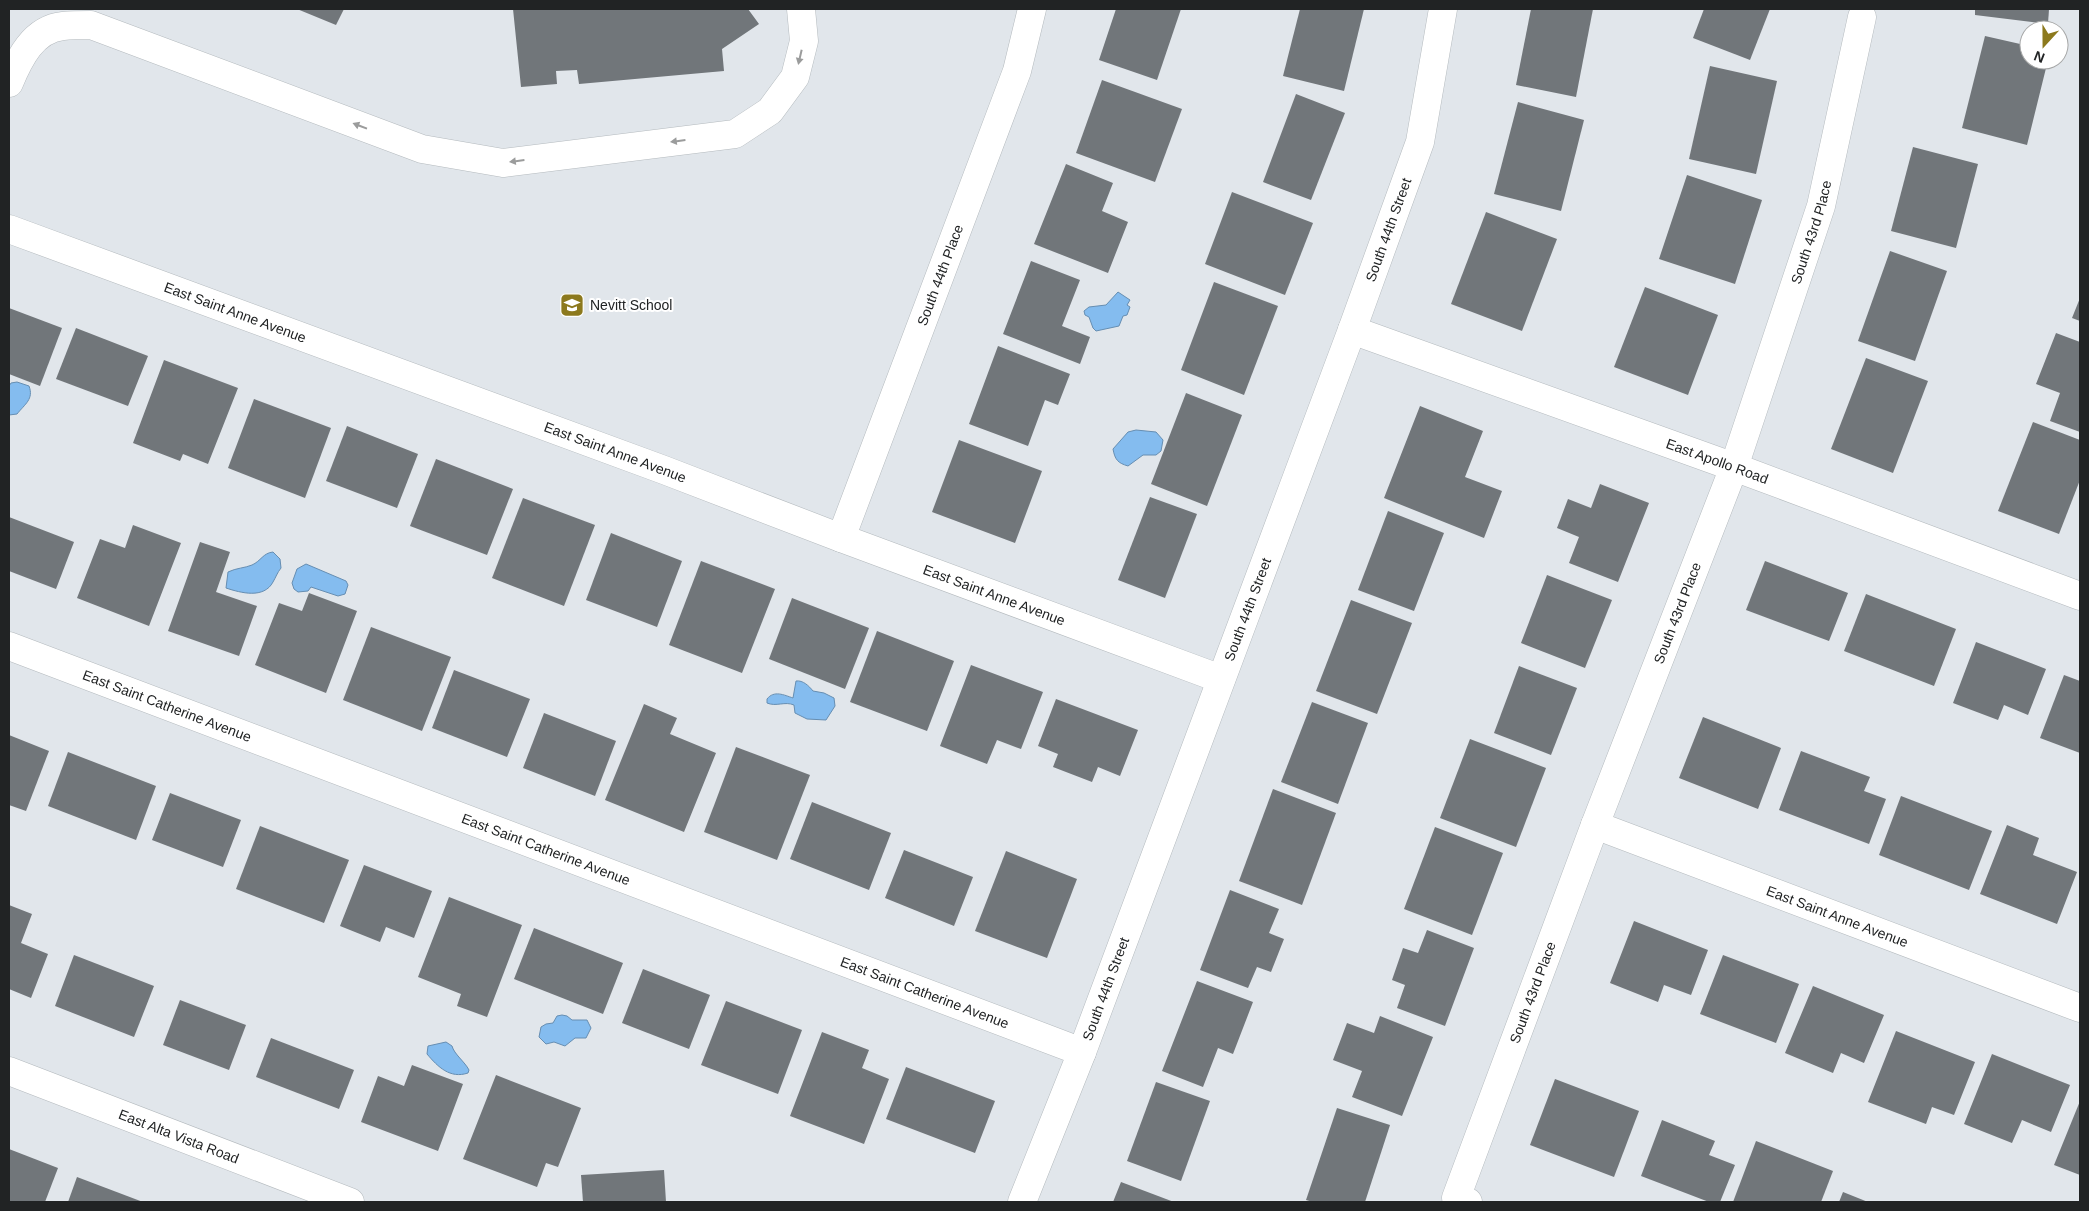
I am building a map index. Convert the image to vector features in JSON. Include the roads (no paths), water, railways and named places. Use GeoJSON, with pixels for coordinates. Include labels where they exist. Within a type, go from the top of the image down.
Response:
{"type":"FeatureCollection","features":[{"type":"Feature","properties":{"kind":"street"},"geometry":{"type":"LineString","coordinates":[[9,83],[19,59],[28,45],[44,33],[61,26],[91,25],[422,149],[503,163],[735,134],[770,111],[795,77],[804,41],[801,9]]}},
{"type":"Feature","properties":{"kind":"street","name":"South 44th Place"},"geometry":{"type":"LineString","coordinates":[[842,538],[1017,71],[1032,9]]}},
{"type":"Feature","properties":{"kind":"street","name":"South 44th Street"},"geometry":{"type":"LineString","coordinates":[[1022,1202],[1082,1052],[1352,330],[1420,142],[1443,9]]}},
{"type":"Feature","properties":{"kind":"street","name":"South 43rd Place"},"geometry":{"type":"LineString","coordinates":[[1462,1200],[1595,825],[1734,467],[1821,206],[1862,17]]}},
{"type":"Feature","properties":{"kind":"street","name":"East Saint Anne Avenue"},"geometry":{"type":"LineString","coordinates":[[9,229],[1221,679]]}},
{"type":"Feature","properties":{"kind":"street","name":"East Apollo Road"},"geometry":{"type":"LineString","coordinates":[[1352,330],[1734,467],[2080,596]]}},
{"type":"Feature","properties":{"kind":"street","name":"East Saint Catherine Avenue"},"geometry":{"type":"LineString","coordinates":[[9,646],[1082,1052]]}},
{"type":"Feature","properties":{"kind":"street","name":"East Saint Anne Avenue"},"geometry":{"type":"LineString","coordinates":[[1595,825],[2080,1008]]}},
{"type":"Feature","properties":{"kind":"street","name":"East Alta Vista Road"},"geometry":{"type":"LineString","coordinates":[[9,1071],[350,1202]]}},
{"type":"Feature","properties":{"kind":"water"},"geometry":{"type":"Polygon","coordinates":[[[1118,292],[1130,300],[1127,305],[1130,307],[1127,315],[1123,316],[1119,326],[1096,331],[1084,311],[1089,307],[1106,305],[1118,292]]]}},
{"type":"Feature","properties":{"kind":"water"},"geometry":{"type":"Polygon","coordinates":[[[17,382],[29,386],[30,398],[17,414],[9,415],[9,386],[11,383],[17,382]]]}},
{"type":"Feature","properties":{"kind":"water"},"geometry":{"type":"Polygon","coordinates":[[[1136,430],[1156,432],[1163,440],[1161,451],[1156,455],[1143,455],[1128,466],[1118,460],[1113,449],[1128,432],[1136,430]]]}},
{"type":"Feature","properties":{"kind":"water"},"geometry":{"type":"Polygon","coordinates":[[[273,552],[280,559],[281,568],[273,582],[264,591],[258,593],[238,592],[226,588],[228,572],[252,565],[273,552]]]}},
{"type":"Feature","properties":{"kind":"water"},"geometry":{"type":"Polygon","coordinates":[[[306,564],[346,581],[348,585],[345,594],[338,596],[311,587],[308,591],[298,592],[294,589],[292,583],[297,569],[306,564]]]}},
{"type":"Feature","properties":{"kind":"water"},"geometry":{"type":"Polygon","coordinates":[[[796,681],[803,682],[813,691],[824,693],[834,698],[835,706],[826,720],[807,719],[795,713],[794,705],[791,704],[767,703],[767,699],[770,696],[776,694],[793,698],[796,681]]]}},
{"type":"Feature","properties":{"kind":"water"},"geometry":{"type":"Polygon","coordinates":[[[562,1015],[572,1020],[587,1020],[591,1028],[586,1038],[575,1038],[565,1046],[554,1042],[546,1044],[539,1037],[541,1027],[553,1023],[557,1016],[562,1015]]]}},
{"type":"Feature","properties":{"kind":"water"},"geometry":{"type":"Polygon","coordinates":[[[446,1042],[452,1046],[467,1067],[468,1073],[456,1074],[445,1071],[427,1054],[428,1046],[446,1042]]]}},
{"type":"Feature","properties":{"kind":"place","name":"Nevitt School"},"geometry":{"type":"Point","coordinates":[572,305]}}]}
